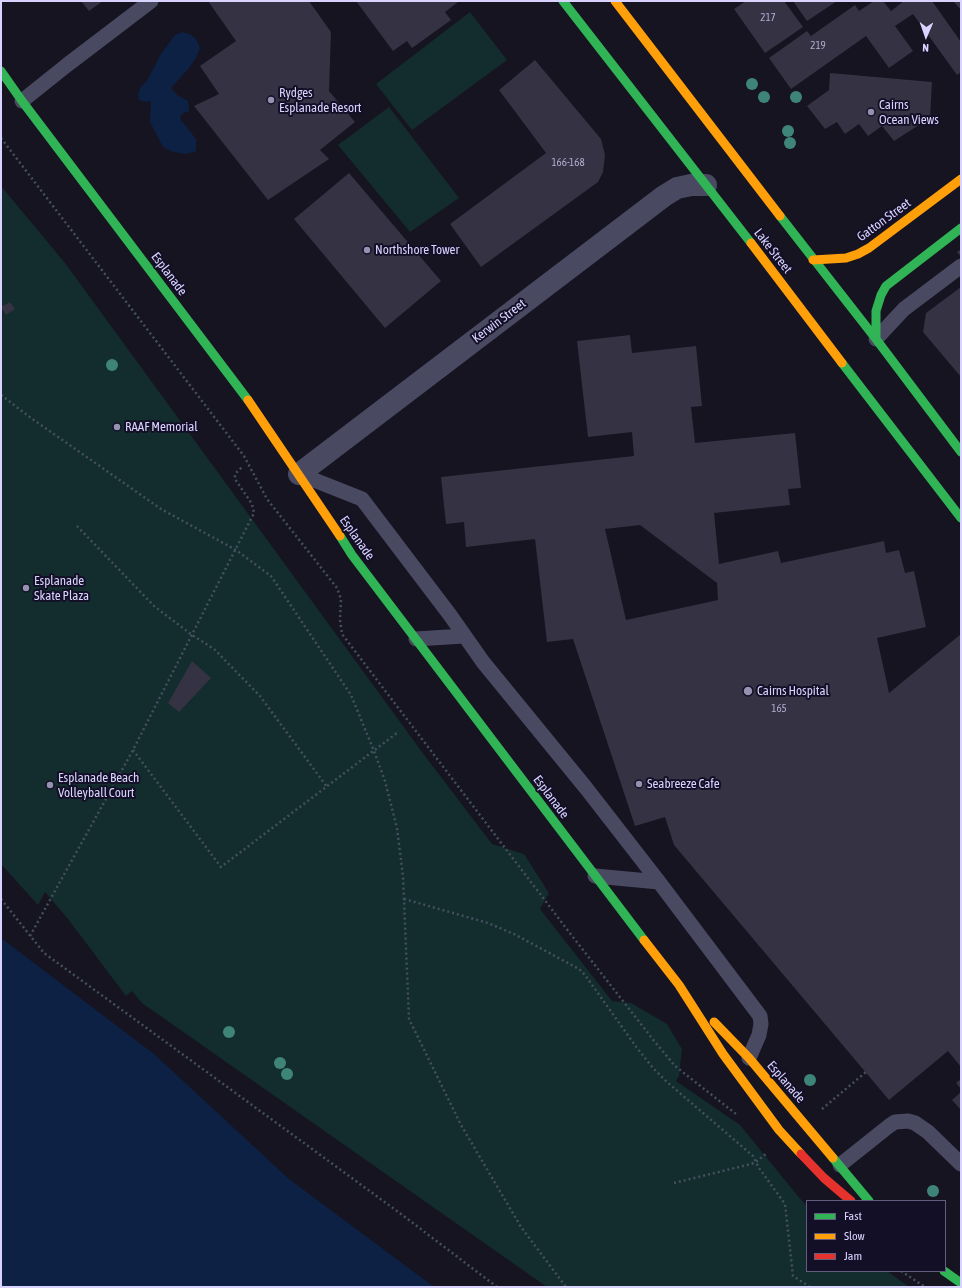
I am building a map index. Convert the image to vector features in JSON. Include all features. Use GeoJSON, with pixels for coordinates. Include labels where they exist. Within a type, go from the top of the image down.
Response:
{"type":"FeatureCollection","features":[{"type":"Feature","properties":{"kind":"street","name":"Lake Street"},"geometry":{"type":"LineString","coordinates":[[563,1],[961,518]]}},
{"type":"Feature","properties":{"kind":"street","name":"Lake Street"},"geometry":{"type":"LineString","coordinates":[[615,1],[961,452]]}},
{"type":"Feature","properties":{"kind":"street","name":"Esplanade"},"geometry":{"type":"LineString","coordinates":[[1,71],[22,101],[251,404],[299,474],[352,556],[679,985],[723,1054],[779,1130],[868,1200]]}},
{"type":"Feature","properties":{"kind":"street","name":"Esplanade"},"geometry":{"type":"LineString","coordinates":[[1,80],[22,101]]}},
{"type":"Feature","properties":{"kind":"street","name":"Gatton Street"},"geometry":{"type":"LineString","coordinates":[[813,260],[846,258],[869,248],[961,179]]}},
{"type":"Feature","properties":{"kind":"street","name":"Kerwin Street"},"geometry":{"type":"LineString","coordinates":[[299,474],[664,196],[678,188],[691,185],[706,185]]}},
{"type":"Feature","properties":{"kind":"street"},"geometry":{"type":"LineString","coordinates":[[876,340],[876,312],[881,295],[886,286],[961,228]]}},
{"type":"Feature","properties":{"kind":"street","name":"Esplanade"},"geometry":{"type":"LineString","coordinates":[[679,985],[749,1058],[832,1171],[850,1200]]}},
{"type":"Feature","properties":{"kind":"street"},"geometry":{"type":"LineString","coordinates":[[945,1272],[961,1283]]}},
{"type":"Feature","properties":{"kind":"lane"},"geometry":{"type":"LineString","coordinates":[[22,101],[151,1]]}},
{"type":"Feature","properties":{"kind":"lane"},"geometry":{"type":"LineString","coordinates":[[876,340],[904,309],[961,266]]}},
{"type":"Feature","properties":{"kind":"lane"},"geometry":{"type":"LineString","coordinates":[[299,474],[362,499],[446,609],[464,636],[659,882],[760,1016],[761,1024],[759,1034],[749,1058]]}},
{"type":"Feature","properties":{"kind":"lane"},"geometry":{"type":"LineString","coordinates":[[416,639],[464,636]]}},
{"type":"Feature","properties":{"kind":"lane"},"geometry":{"type":"LineString","coordinates":[[595,876],[659,882]]}},
{"type":"Feature","properties":{"kind":"lane"},"geometry":{"type":"LineString","coordinates":[[832,1171],[888,1126],[895,1122],[908,1121],[915,1123],[924,1129],[961,1164]]}},
{"type":"Feature","properties":{"kind":"path"},"geometry":{"type":"LineString","coordinates":[[1,138],[244,456],[267,498],[337,588],[341,599],[340,620],[342,634],[346,640],[663,1053],[675,1066],[742,1119]]}},
{"type":"Feature","properties":{"kind":"path"},"geometry":{"type":"LineString","coordinates":[[1,395],[30,418],[161,509],[236,550],[271,576],[351,695],[385,781],[397,828],[403,876],[410,1019],[461,1125],[521,1227],[566,1287]]}},
{"type":"Feature","properties":{"kind":"path"},"geometry":{"type":"LineString","coordinates":[[30,936],[133,750],[254,513],[252,504],[235,479],[235,474],[242,467]]}},
{"type":"Feature","properties":{"kind":"path"},"geometry":{"type":"LineString","coordinates":[[77,526],[154,606],[192,635],[214,649],[260,696],[327,787]]}},
{"type":"Feature","properties":{"kind":"path"},"geometry":{"type":"LineString","coordinates":[[133,750],[220,868],[397,733]]}},
{"type":"Feature","properties":{"kind":"path"},"geometry":{"type":"LineString","coordinates":[[1,899],[44,953],[402,1214],[497,1287]]}},
{"type":"Feature","properties":{"kind":"path"},"geometry":{"type":"LineString","coordinates":[[404,899],[488,922],[514,934],[579,969],[585,975],[653,1068],[667,1082],[753,1156],[759,1168],[785,1204],[793,1276],[810,1287]]}},
{"type":"Feature","properties":{"kind":"path"},"geometry":{"type":"LineString","coordinates":[[818,1112],[866,1072]]}},
{"type":"Feature","properties":{"kind":"path"},"geometry":{"type":"LineString","coordinates":[[674,1184],[756,1162],[770,1151]]}},
{"type":"Feature","properties":{"kind":"path"},"geometry":{"type":"LineString","coordinates":[[903,1272],[926,1287]]}},
{"type":"Feature","properties":{"kind":"green space"},"geometry":{"type":"Polygon","coordinates":[[[470,12],[507,60],[412,130],[376,84],[470,12]]]}},
{"type":"Feature","properties":{"kind":"green space"},"geometry":{"type":"Polygon","coordinates":[[[389,107],[459,198],[410,232],[338,145],[389,107]]]}},
{"type":"Feature","properties":{"kind":"green space"},"geometry":{"type":"Polygon","coordinates":[[[1,186],[65,263],[422,752],[492,844],[524,854],[549,893],[540,909],[612,1001],[631,1003],[667,1024],[682,1049],[679,1076],[676,1081],[740,1125],[806,1205],[806,1272],[888,1272],[909,1287],[547,1287],[142,1003],[132,991],[126,996],[68,919],[45,892],[38,905],[1,864],[1,186]]]}},
{"type":"Feature","properties":{"kind":"water"},"geometry":{"type":"Polygon","coordinates":[[[182,32],[190,34],[196,39],[200,48],[196,58],[189,68],[171,88],[177,95],[188,101],[189,112],[185,112],[180,116],[181,120],[196,139],[196,151],[187,154],[173,152],[163,147],[150,122],[151,101],[145,102],[139,100],[138,95],[140,88],[148,79],[161,54],[175,35],[182,32]]]}},
{"type":"Feature","properties":{"kind":"water"},"geometry":{"type":"Polygon","coordinates":[[[1,938],[154,1054],[289,1179],[434,1287],[1,1287],[1,938]]]}},
{"type":"Feature","properties":{"kind":"building"},"geometry":{"type":"Polygon","coordinates":[[[81,1],[103,1],[89,11],[81,1]]]}},
{"type":"Feature","properties":{"kind":"building","name":"Rydges Esplanade Resort"},"geometry":{"type":"Polygon","coordinates":[[[208,1],[309,1],[331,32],[329,91],[355,122],[320,150],[329,159],[268,200],[194,106],[219,94],[200,66],[236,41],[208,1]]]}},
{"type":"Feature","properties":{"kind":"building"},"geometry":{"type":"Polygon","coordinates":[[[356,1],[458,2],[445,12],[451,20],[412,48],[407,41],[393,51],[356,1]]]}},
{"type":"Feature","properties":{"kind":"building"},"geometry":{"type":"Polygon","coordinates":[[[746,1],[784,1],[803,27],[765,53],[734,9],[746,1]]]}},
{"type":"Feature","properties":{"kind":"building"},"geometry":{"type":"Polygon","coordinates":[[[793,1],[837,1],[807,21],[793,1]]]}},
{"type":"Feature","properties":{"kind":"building"},"geometry":{"type":"Polygon","coordinates":[[[874,1],[883,1],[891,11],[904,1],[932,1],[961,42],[961,72],[957,75],[913,14],[895,26],[913,51],[889,68],[866,36],[791,89],[769,58],[807,31],[811,36],[855,5],[859,11],[874,1]]]}},
{"type":"Feature","properties":{"kind":"building"},"geometry":{"type":"Polygon","coordinates":[[[953,1],[961,1],[961,10],[953,1]]]}},
{"type":"Feature","properties":{"kind":"building"},"geometry":{"type":"Polygon","coordinates":[[[535,60],[601,139],[605,155],[603,172],[598,182],[481,267],[450,224],[546,153],[499,90],[535,60]]]}},
{"type":"Feature","properties":{"kind":"building","name":"Cairns Ocean Views"},"geometry":{"type":"Polygon","coordinates":[[[830,73],[932,82],[930,118],[894,141],[882,126],[868,136],[859,124],[845,134],[837,122],[825,129],[807,106],[829,90],[830,73]]]}},
{"type":"Feature","properties":{"kind":"building","name":"Northshore Tower"},"geometry":{"type":"Polygon","coordinates":[[[349,173],[441,281],[385,328],[294,219],[349,173]]]}},
{"type":"Feature","properties":{"kind":"building"},"geometry":{"type":"Polygon","coordinates":[[[961,249],[961,257],[957,252],[961,249]]]}},
{"type":"Feature","properties":{"kind":"building"},"geometry":{"type":"Polygon","coordinates":[[[961,287],[961,377],[923,332],[926,313],[961,287]]]}},
{"type":"Feature","properties":{"kind":"building"},"geometry":{"type":"Polygon","coordinates":[[[10,302],[15,309],[6,315],[1,307],[10,302]]]}},
{"type":"Feature","properties":{"kind":"building","name":"Cairns Hospital"},"geometry":{"type":"Polygon","coordinates":[[[630,335],[632,353],[696,346],[702,406],[691,407],[695,443],[795,433],[801,488],[788,489],[790,505],[714,513],[719,564],[778,551],[781,563],[884,541],[886,553],[899,550],[905,573],[914,571],[926,627],[877,638],[889,693],[961,634],[961,1067],[948,1051],[889,1100],[674,845],[665,817],[635,826],[573,639],[547,642],[535,539],[466,547],[464,522],[446,524],[441,477],[634,456],[632,432],[588,437],[577,341],[630,335]],[[640,525],[605,529],[626,620],[718,600],[717,583],[640,525]]]}},
{"type":"Feature","properties":{"kind":"building"},"geometry":{"type":"Polygon","coordinates":[[[192,661],[211,678],[179,712],[168,703],[192,661]]]}},
{"type":"Feature","properties":{"kind":"building"},"geometry":{"type":"Polygon","coordinates":[[[961,1079],[961,1089],[956,1083],[961,1079]]]}},
{"type":"Feature","properties":{"kind":"building"},"geometry":{"type":"Polygon","coordinates":[[[961,1092],[961,1110],[952,1100],[961,1092]]]}},
{"type":"Feature","properties":{"kind":"traffic: fast"},"geometry":{"type":"LineString","coordinates":[[563,1],[751,243]]}},
{"type":"Feature","properties":{"kind":"traffic: fast"},"geometry":{"type":"LineString","coordinates":[[1,71],[22,101],[248,400]]}},
{"type":"Feature","properties":{"kind":"traffic: fast"},"geometry":{"type":"LineString","coordinates":[[780,216],[876,339],[961,452]]}},
{"type":"Feature","properties":{"kind":"traffic: fast"},"geometry":{"type":"LineString","coordinates":[[876,339],[876,311],[881,295],[886,286],[961,228]]}},
{"type":"Feature","properties":{"kind":"traffic: fast"},"geometry":{"type":"LineString","coordinates":[[842,363],[961,518]]}},
{"type":"Feature","properties":{"kind":"traffic: fast"},"geometry":{"type":"LineString","coordinates":[[340,536],[352,555],[644,940]]}},
{"type":"Feature","properties":{"kind":"traffic: fast"},"geometry":{"type":"LineString","coordinates":[[833,1158],[868,1200]]}},
{"type":"Feature","properties":{"kind":"traffic: fast"},"geometry":{"type":"LineString","coordinates":[[945,1272],[961,1283]]}},
{"type":"Feature","properties":{"kind":"traffic: slow"},"geometry":{"type":"LineString","coordinates":[[615,1],[780,216]]}},
{"type":"Feature","properties":{"kind":"traffic: slow"},"geometry":{"type":"LineString","coordinates":[[813,260],[846,258],[869,248],[961,179]]}},
{"type":"Feature","properties":{"kind":"traffic: slow"},"geometry":{"type":"LineString","coordinates":[[751,243],[842,363]]}},
{"type":"Feature","properties":{"kind":"traffic: slow"},"geometry":{"type":"LineString","coordinates":[[248,400],[340,536]]}},
{"type":"Feature","properties":{"kind":"traffic: slow"},"geometry":{"type":"LineString","coordinates":[[644,940],[679,985],[723,1054],[779,1130],[801,1154]]}},
{"type":"Feature","properties":{"kind":"traffic: slow"},"geometry":{"type":"LineString","coordinates":[[714,1022],[749,1058],[833,1158]]}},
{"type":"Feature","properties":{"kind":"traffic: jam"},"geometry":{"type":"LineString","coordinates":[[801,1154],[824,1178],[850,1200]]}},
{"type":"Feature","properties":{"kind":"place","name":"Rydges Esplanade Resort"},"geometry":{"type":"Point","coordinates":[271,100]}},
{"type":"Feature","properties":{"kind":"place","name":"Cairns Ocean Views"},"geometry":{"type":"Point","coordinates":[871,112]}},
{"type":"Feature","properties":{"kind":"place","name":"Northshore Tower"},"geometry":{"type":"Point","coordinates":[367,250]}},
{"type":"Feature","properties":{"kind":"place","name":"RAAF Memorial"},"geometry":{"type":"Point","coordinates":[117,427]}},
{"type":"Feature","properties":{"kind":"place","name":"Esplanade Skate Plaza"},"geometry":{"type":"Point","coordinates":[26,588]}},
{"type":"Feature","properties":{"kind":"place","name":"Cairns Hospital"},"geometry":{"type":"Point","coordinates":[748,691]}},
{"type":"Feature","properties":{"kind":"place","name":"Seabreeze Cafe"},"geometry":{"type":"Point","coordinates":[639,784]}},
{"type":"Feature","properties":{"kind":"place","name":"Esplanade Beach Volleyball Court"},"geometry":{"type":"Point","coordinates":[50,785]}}]}
